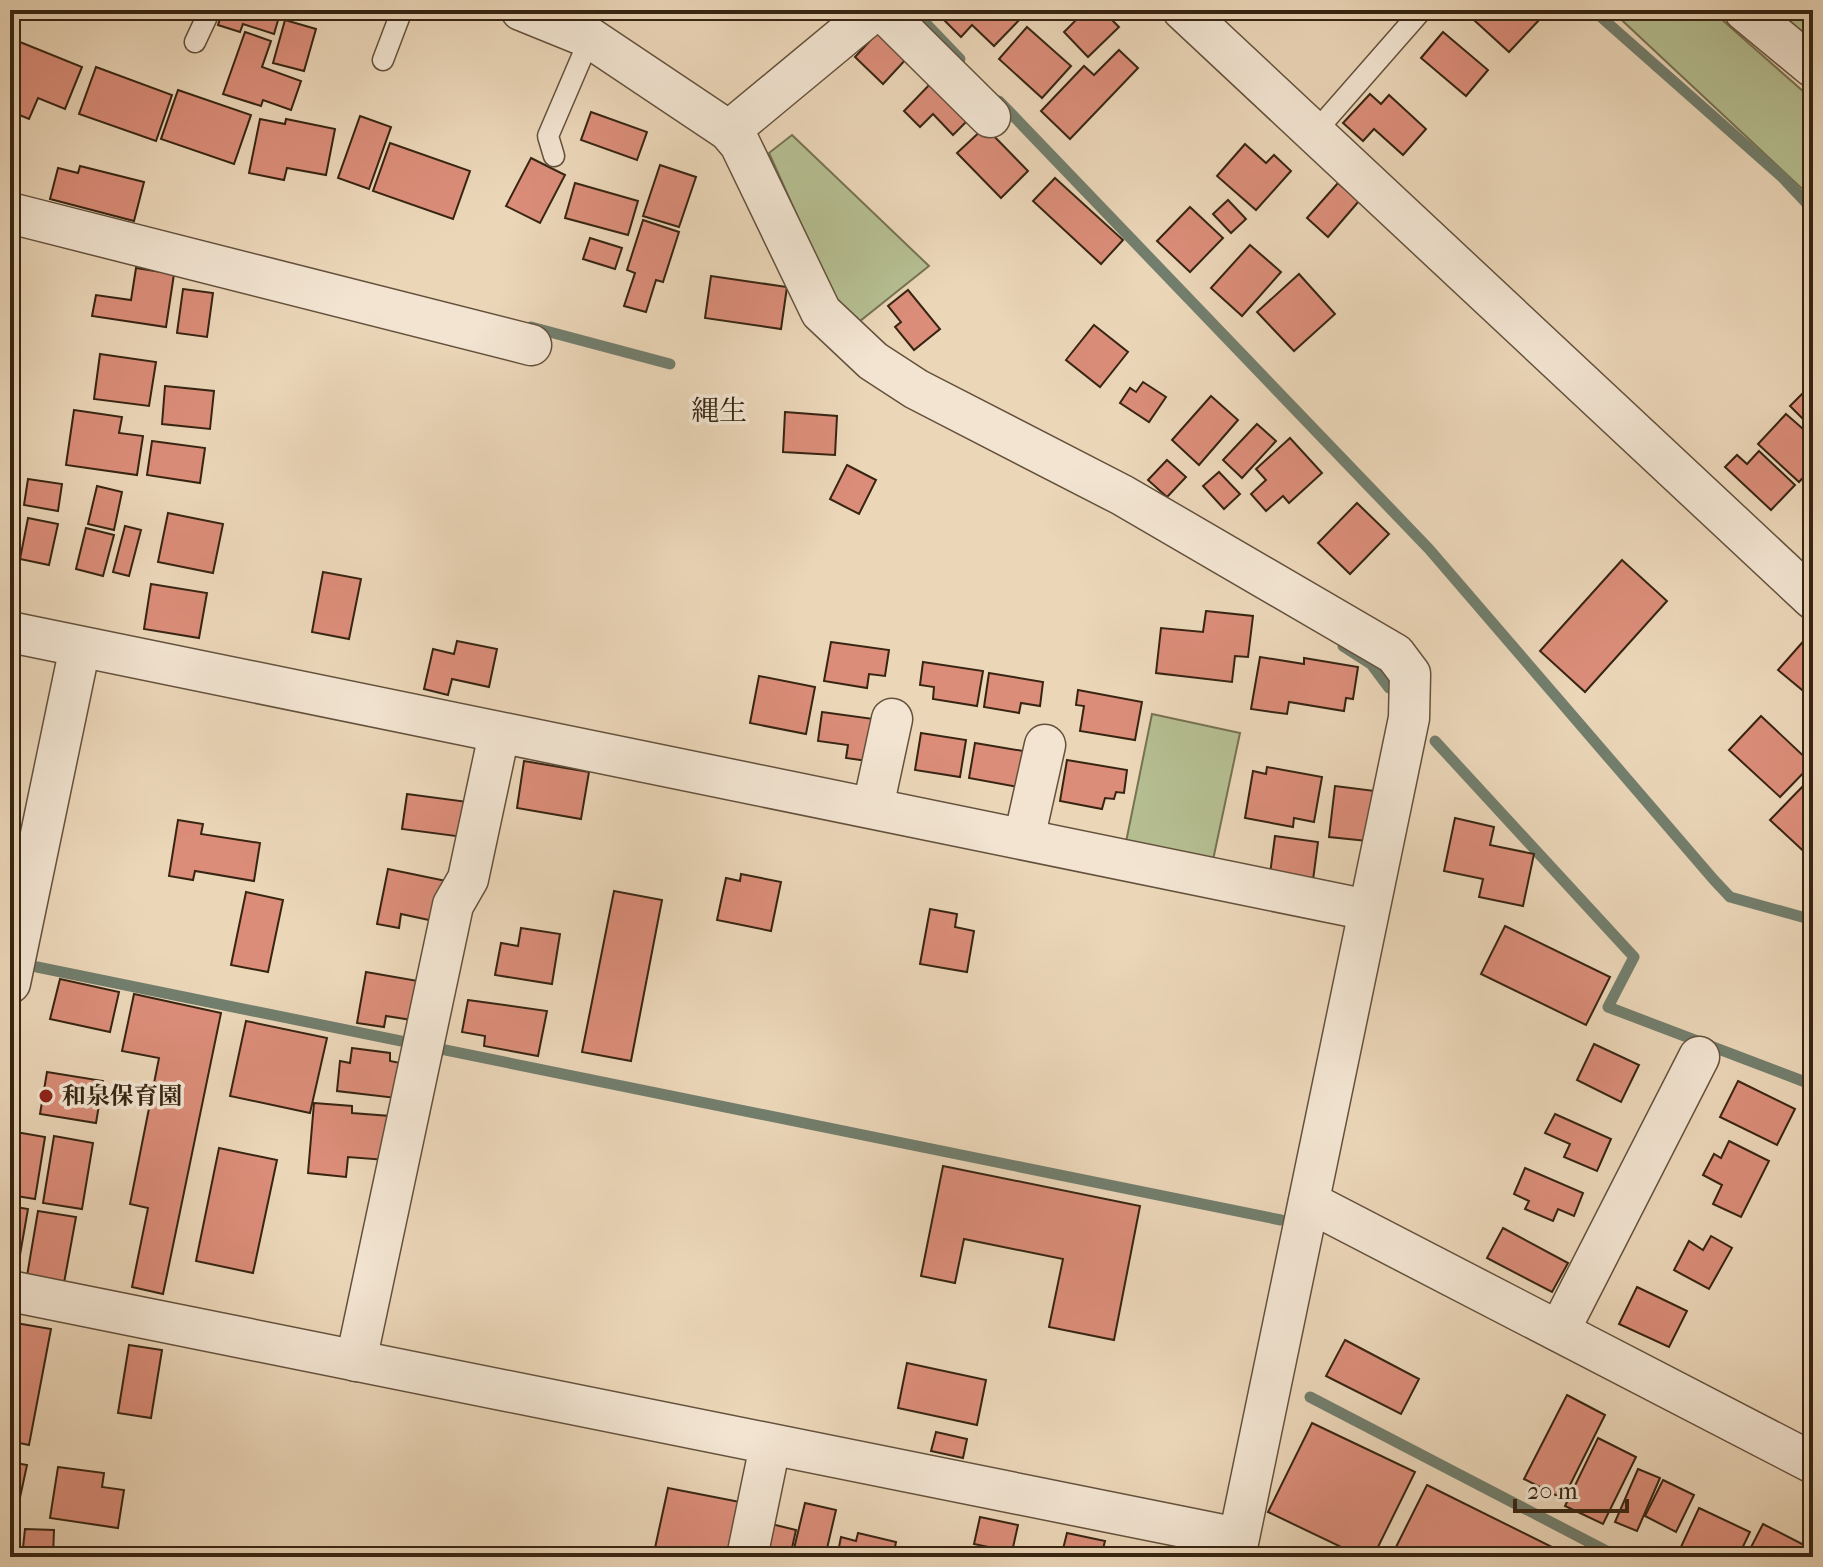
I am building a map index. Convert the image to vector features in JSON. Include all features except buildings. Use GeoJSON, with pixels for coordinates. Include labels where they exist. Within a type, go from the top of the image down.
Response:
{"type":"FeatureCollection","features":[{"type":"Feature","properties":{"kind":"street"},"geometry":{"type":"LineString","coordinates":[[10,1291],[770,1446],[1237,1548],[1409,718],[1410,674],[1395,654],[1122,495],[916,389],[873,361],[821,312],[740,144],[729,131],[590,38],[521,10]]}},
{"type":"Feature","properties":{"kind":"street"},"geometry":{"type":"LineString","coordinates":[[729,131],[875,10]]}},
{"type":"Feature","properties":{"kind":"street"},"geometry":{"type":"LineString","coordinates":[[882,10],[990,117]]}},
{"type":"Feature","properties":{"kind":"street"},"geometry":{"type":"LineString","coordinates":[[1183,10],[1316,131],[1813,599]]}},
{"type":"Feature","properties":{"kind":"street"},"geometry":{"type":"LineString","coordinates":[[1744,10],[1813,67]]}},
{"type":"Feature","properties":{"kind":"street"},"geometry":{"type":"LineString","coordinates":[[10,213],[531,345]]}},
{"type":"Feature","properties":{"kind":"street"},"geometry":{"type":"LineString","coordinates":[[10,632],[1368,910]]}},
{"type":"Feature","properties":{"kind":"street"},"geometry":{"type":"LineString","coordinates":[[10,983],[80,647]]}},
{"type":"Feature","properties":{"kind":"street"},"geometry":{"type":"LineString","coordinates":[[873,807],[892,719]]}},
{"type":"Feature","properties":{"kind":"street"},"geometry":{"type":"LineString","coordinates":[[356,1361],[453,905],[468,879],[499,734]]}},
{"type":"Feature","properties":{"kind":"street"},"geometry":{"type":"LineString","coordinates":[[1024,839],[1045,745]]}},
{"type":"Feature","properties":{"kind":"street"},"geometry":{"type":"LineString","coordinates":[[1559,1331],[1699,1057]]}},
{"type":"Feature","properties":{"kind":"street"},"geometry":{"type":"LineString","coordinates":[[1309,1202],[1813,1463]]}},
{"type":"Feature","properties":{"kind":"street"},"geometry":{"type":"LineString","coordinates":[[747,1557],[770,1446]]}},
{"type":"Feature","properties":{"kind":"lane"},"geometry":{"type":"LineString","coordinates":[[195,42],[210,10]]}},
{"type":"Feature","properties":{"kind":"lane"},"geometry":{"type":"LineString","coordinates":[[383,60],[402,10]]}},
{"type":"Feature","properties":{"kind":"lane"},"geometry":{"type":"LineString","coordinates":[[1316,131],[1422,10]]}},
{"type":"Feature","properties":{"kind":"lane"},"geometry":{"type":"LineString","coordinates":[[554,156],[548,136],[590,38]]}},
{"type":"Feature","properties":{"kind":"green space"},"geometry":{"type":"Polygon","coordinates":[[[1611,10],[1711,10],[1813,100],[1813,199],[1611,10]]]}},
{"type":"Feature","properties":{"kind":"green space"},"geometry":{"type":"Polygon","coordinates":[[[1778,10],[1813,10],[1813,43],[1781,13],[1778,10]]]}},
{"type":"Feature","properties":{"kind":"green space"},"geometry":{"type":"Polygon","coordinates":[[[792,135],[929,266],[855,325],[836,302],[769,153],[792,135]]]}},
{"type":"Feature","properties":{"kind":"green space"},"geometry":{"type":"Polygon","coordinates":[[[1152,714],[1240,733],[1213,860],[1126,842],[1152,714]]]}},
{"type":"Feature","properties":{"kind":"waterway"},"geometry":{"type":"LineString","coordinates":[[913,10],[960,59]]}},
{"type":"Feature","properties":{"kind":"waterway"},"geometry":{"type":"LineString","coordinates":[[1593,10],[1783,178],[1813,210]]}},
{"type":"Feature","properties":{"kind":"waterway"},"geometry":{"type":"LineString","coordinates":[[999,101],[1429,549],[1730,897],[1813,920]]}},
{"type":"Feature","properties":{"kind":"waterway"},"geometry":{"type":"LineString","coordinates":[[531,327],[670,364]]}},
{"type":"Feature","properties":{"kind":"waterway"},"geometry":{"type":"LineString","coordinates":[[1343,646],[1371,664],[1389,688]]}},
{"type":"Feature","properties":{"kind":"waterway"},"geometry":{"type":"LineString","coordinates":[[1435,741],[1634,957],[1608,1007],[1813,1085]]}},
{"type":"Feature","properties":{"kind":"waterway"},"geometry":{"type":"LineString","coordinates":[[37,967],[1281,1220]]}},
{"type":"Feature","properties":{"kind":"waterway"},"geometry":{"type":"LineString","coordinates":[[1310,1397],[1618,1557]]}},
{"type":"Feature","properties":{"kind":"place","name":"和泉保育園"},"geometry":{"type":"Point","coordinates":[46,1096]}},
{"type":"Feature","properties":{"kind":"district","name":"縄生"},"geometry":{"type":"Point","coordinates":[719,410]}}]}
